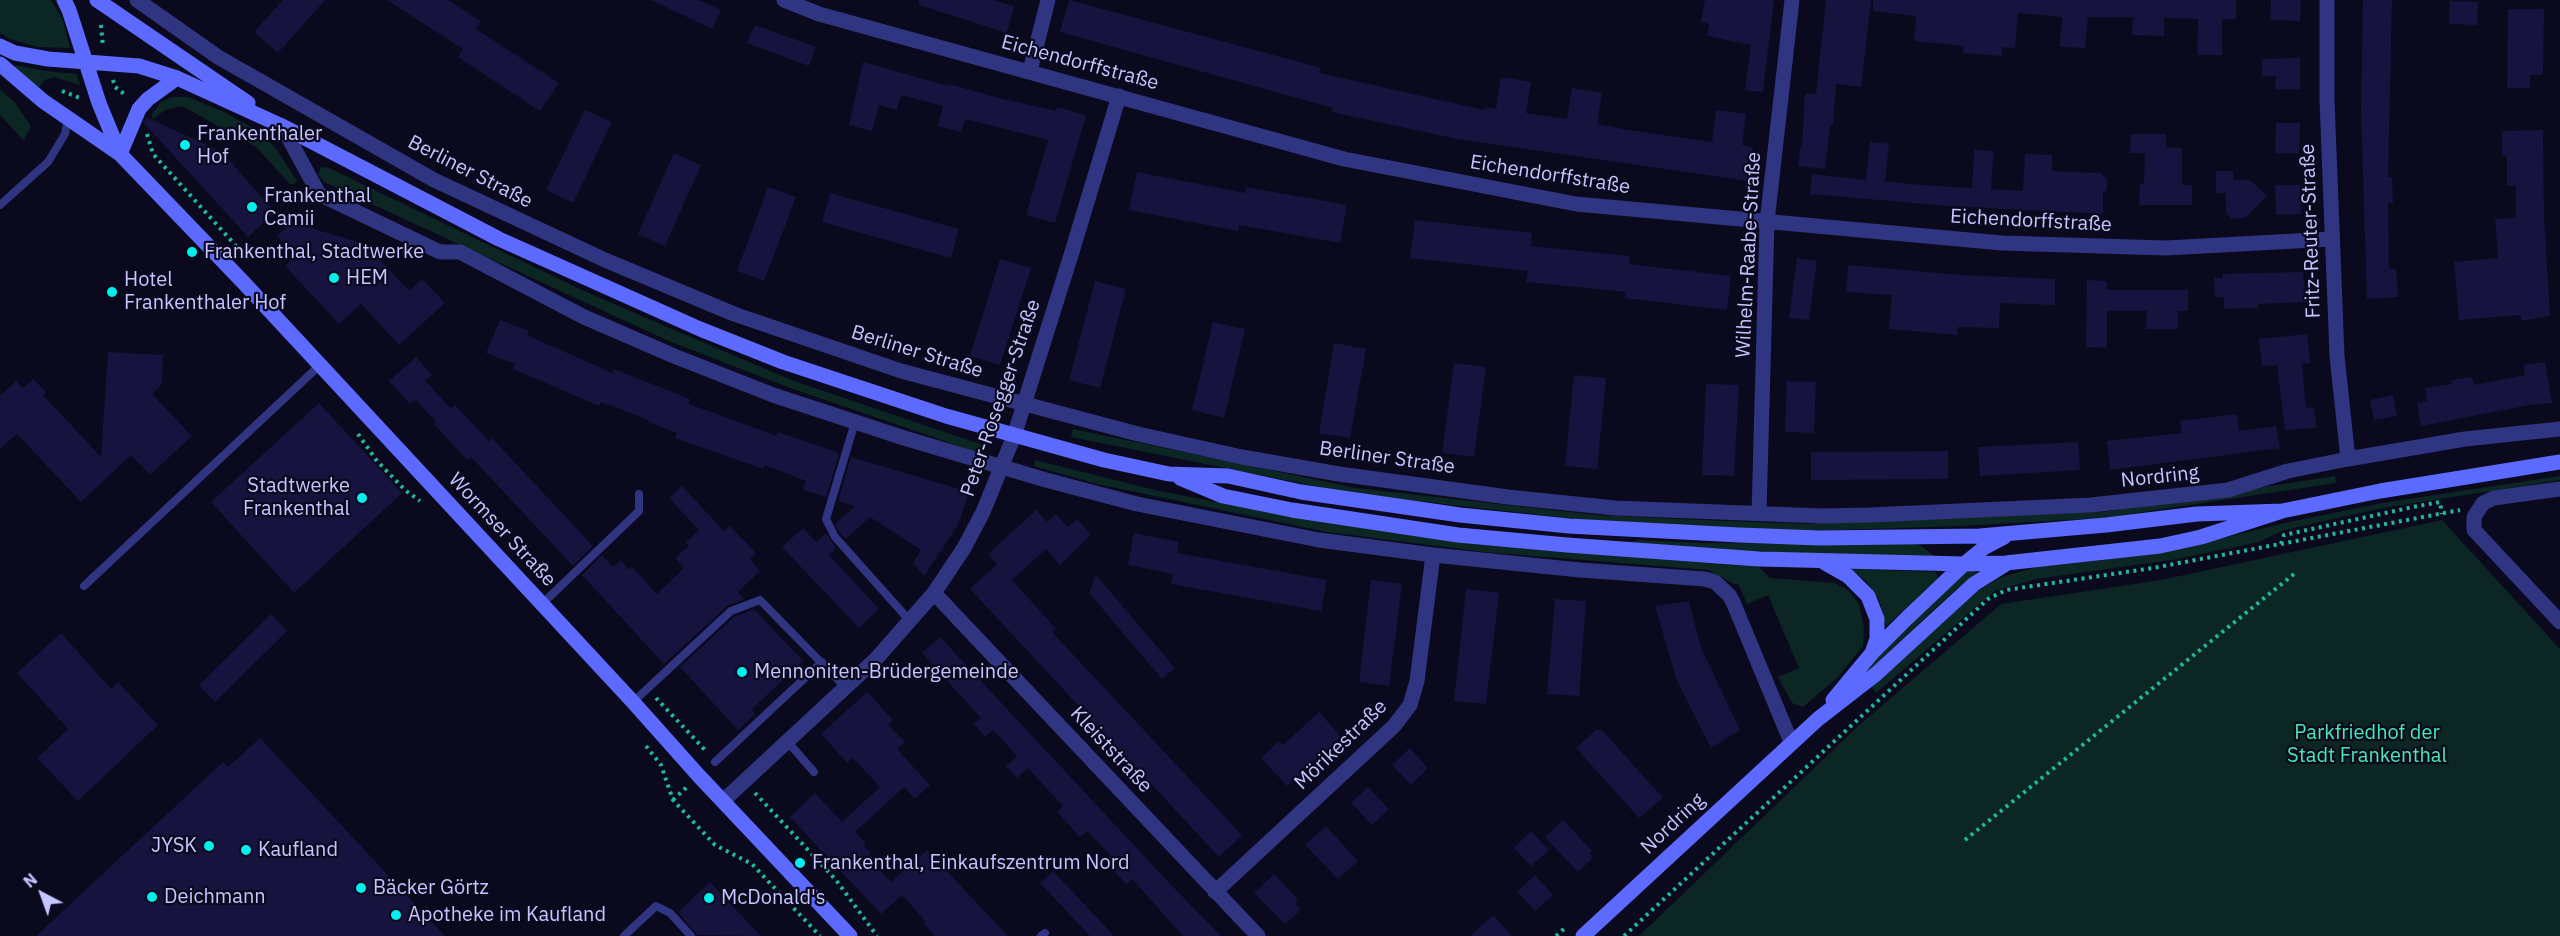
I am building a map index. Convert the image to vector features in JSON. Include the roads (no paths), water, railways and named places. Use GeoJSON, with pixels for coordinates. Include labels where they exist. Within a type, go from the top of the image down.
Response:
{"type":"FeatureCollection","features":[{"type":"Feature","properties":{"kind":"main road","name":"Wormser Straße"},"geometry":{"type":"LineString","coordinates":[[64,0],[120,154]]}},
{"type":"Feature","properties":{"kind":"main road"},"geometry":{"type":"LineString","coordinates":[[103,4],[282,126]]}},
{"type":"Feature","properties":{"kind":"main road"},"geometry":{"type":"LineString","coordinates":[[0,46],[15,53],[48,59],[139,66],[177,78],[282,126],[499,239],[678,320],[783,362],[1014,436],[1169,474]]}},
{"type":"Feature","properties":{"kind":"main road","name":"Wormser Straße"},"geometry":{"type":"LineString","coordinates":[[0,63],[43,101],[120,154],[320,365],[850,936]]}},
{"type":"Feature","properties":{"kind":"main road"},"geometry":{"type":"LineString","coordinates":[[120,154],[140,109],[148,99],[177,78]]}},
{"type":"Feature","properties":{"kind":"main road","name":"Nordring"},"geometry":{"type":"LineString","coordinates":[[1169,474],[1223,496],[1389,525],[1567,546],[1759,559],[1964,564],[2006,563],[2160,546],[2200,537],[2282,511],[2380,491],[2560,462]]}},
{"type":"Feature","properties":{"kind":"main road","name":"Nordring"},"geometry":{"type":"LineString","coordinates":[[1169,474],[1228,476],[1301,492],[1471,516],[1569,526],[1739,535],[1830,538],[2009,534],[2197,514],[2282,511]]}},
{"type":"Feature","properties":{"kind":"main road","name":"Nordring"},"geometry":{"type":"LineString","coordinates":[[1818,719],[1872,653],[1964,564],[1985,547],[2009,534]]}},
{"type":"Feature","properties":{"kind":"main road"},"geometry":{"type":"LineString","coordinates":[[1823,561],[1848,576],[1868,596],[1876,619],[1877,639],[1872,653]]}},
{"type":"Feature","properties":{"kind":"main road","name":"Nordring"},"geometry":{"type":"LineString","coordinates":[[1583,936],[1791,742],[1876,674],[1963,593],[2006,563]]}},
{"type":"Feature","properties":{"kind":"street","name":"Berliner Straße"},"geometry":{"type":"LineString","coordinates":[[137,0],[218,57],[435,180],[605,260],[734,314],[901,371],[1024,405],[1242,457],[1339,474],[1508,497],[1615,507],[1759,513]]}},
{"type":"Feature","properties":{"kind":"street","name":"Eichendorffstraße"},"geometry":{"type":"LineString","coordinates":[[783,0],[819,14],[1344,159],[1576,204],[2002,243],[2142,248],[2332,238]]}},
{"type":"Feature","properties":{"kind":"street"},"geometry":{"type":"LineString","coordinates":[[1030,71],[1048,0]]}},
{"type":"Feature","properties":{"kind":"street","name":"Wilhelm-Raabe-Straße"},"geometry":{"type":"LineString","coordinates":[[1759,513],[1767,222],[1792,0]]}},
{"type":"Feature","properties":{"kind":"street","name":"Fritz-Reuter-Straße"},"geometry":{"type":"LineString","coordinates":[[2327,0],[2327,100],[2337,356],[2348,459]]}},
{"type":"Feature","properties":{"kind":"street","name":"Peter-Rosegger-Straße"},"geometry":{"type":"LineString","coordinates":[[723,801],[876,659],[934,593],[969,539],[1014,436],[1119,96]]}},
{"type":"Feature","properties":{"kind":"street"},"geometry":{"type":"LineString","coordinates":[[282,126],[320,194],[440,252],[460,252],[584,317],[674,356],[773,395],[855,422],[1002,467],[1137,504],[1318,540],[1433,555],[1580,570],[1705,579],[1715,582],[1729,595],[1791,742]]}},
{"type":"Feature","properties":{"kind":"street","name":"Nordring"},"geometry":{"type":"LineString","coordinates":[[1759,513],[1870,515],[2091,506],[2228,490],[2288,471],[2348,459],[2465,439],[2560,429]]}},
{"type":"Feature","properties":{"kind":"street"},"geometry":{"type":"LineString","coordinates":[[2560,489],[2494,498],[2478,511],[2474,530],[2560,622]]}},
{"type":"Feature","properties":{"kind":"street","name":"Mörikestraße"},"geometry":{"type":"LineString","coordinates":[[1215,892],[1394,726],[1410,705],[1417,681],[1433,555]]}},
{"type":"Feature","properties":{"kind":"street","name":"Kleiststraße"},"geometry":{"type":"LineString","coordinates":[[934,593],[1258,936]]}},
{"type":"Feature","properties":{"kind":"lane"},"geometry":{"type":"LineString","coordinates":[[0,205],[48,162],[65,134],[68,119]]}},
{"type":"Feature","properties":{"kind":"lane"},"geometry":{"type":"LineString","coordinates":[[84,586],[320,365]]}},
{"type":"Feature","properties":{"kind":"lane"},"geometry":{"type":"LineString","coordinates":[[855,422],[826,519],[835,537],[910,621]]}},
{"type":"Feature","properties":{"kind":"lane"},"geometry":{"type":"LineString","coordinates":[[542,604],[639,511],[639,494]]}},
{"type":"Feature","properties":{"kind":"lane"},"geometry":{"type":"LineString","coordinates":[[633,702],[731,610],[760,600],[845,687]]}},
{"type":"Feature","properties":{"kind":"lane"},"geometry":{"type":"LineString","coordinates":[[715,762],[822,662]]}},
{"type":"Feature","properties":{"kind":"lane"},"geometry":{"type":"LineString","coordinates":[[787,741],[814,772]]}},
{"type":"Feature","properties":{"kind":"lane"},"geometry":{"type":"LineString","coordinates":[[624,936],[656,906],[670,913],[691,936]]}},
{"type":"Feature","properties":{"kind":"place","name":"Frankenthaler Hof"},"geometry":{"type":"Point","coordinates":[185,145]}},
{"type":"Feature","properties":{"kind":"place","name":"Frankenthal Camii"},"geometry":{"type":"Point","coordinates":[252,207]}},
{"type":"Feature","properties":{"kind":"place","name":"Frankenthal, Stadtwerke"},"geometry":{"type":"Point","coordinates":[192,252]}},
{"type":"Feature","properties":{"kind":"place","name":"HEM"},"geometry":{"type":"Point","coordinates":[334,278]}},
{"type":"Feature","properties":{"kind":"place","name":"Hotel Frankenthaler Hof"},"geometry":{"type":"Point","coordinates":[112,292]}},
{"type":"Feature","properties":{"kind":"place","name":"Stadtwerke Frankenthal"},"geometry":{"type":"Point","coordinates":[362,498]}},
{"type":"Feature","properties":{"kind":"place","name":"Mennoniten-Brüdergemeinde"},"geometry":{"type":"Point","coordinates":[742,672]}},
{"type":"Feature","properties":{"kind":"place","name":"JYSK"},"geometry":{"type":"Point","coordinates":[209,846]}},
{"type":"Feature","properties":{"kind":"place","name":"Kaufland"},"geometry":{"type":"Point","coordinates":[246,850]}},
{"type":"Feature","properties":{"kind":"place","name":"Frankenthal, Einkaufszentrum Nord"},"geometry":{"type":"Point","coordinates":[800,863]}},
{"type":"Feature","properties":{"kind":"place","name":"Bäcker Görtz"},"geometry":{"type":"Point","coordinates":[361,888]}},
{"type":"Feature","properties":{"kind":"place","name":"Deichmann"},"geometry":{"type":"Point","coordinates":[152,897]}},
{"type":"Feature","properties":{"kind":"place","name":"McDonald's"},"geometry":{"type":"Point","coordinates":[709,898]}},
{"type":"Feature","properties":{"kind":"place","name":"Apotheke im Kaufland"},"geometry":{"type":"Point","coordinates":[396,915]}},
{"type":"Feature","properties":{"kind":"park label","name":"Parkfriedhof der Stadt Frankenthal"},"geometry":{"type":"Point","coordinates":[2367,744]}}]}
